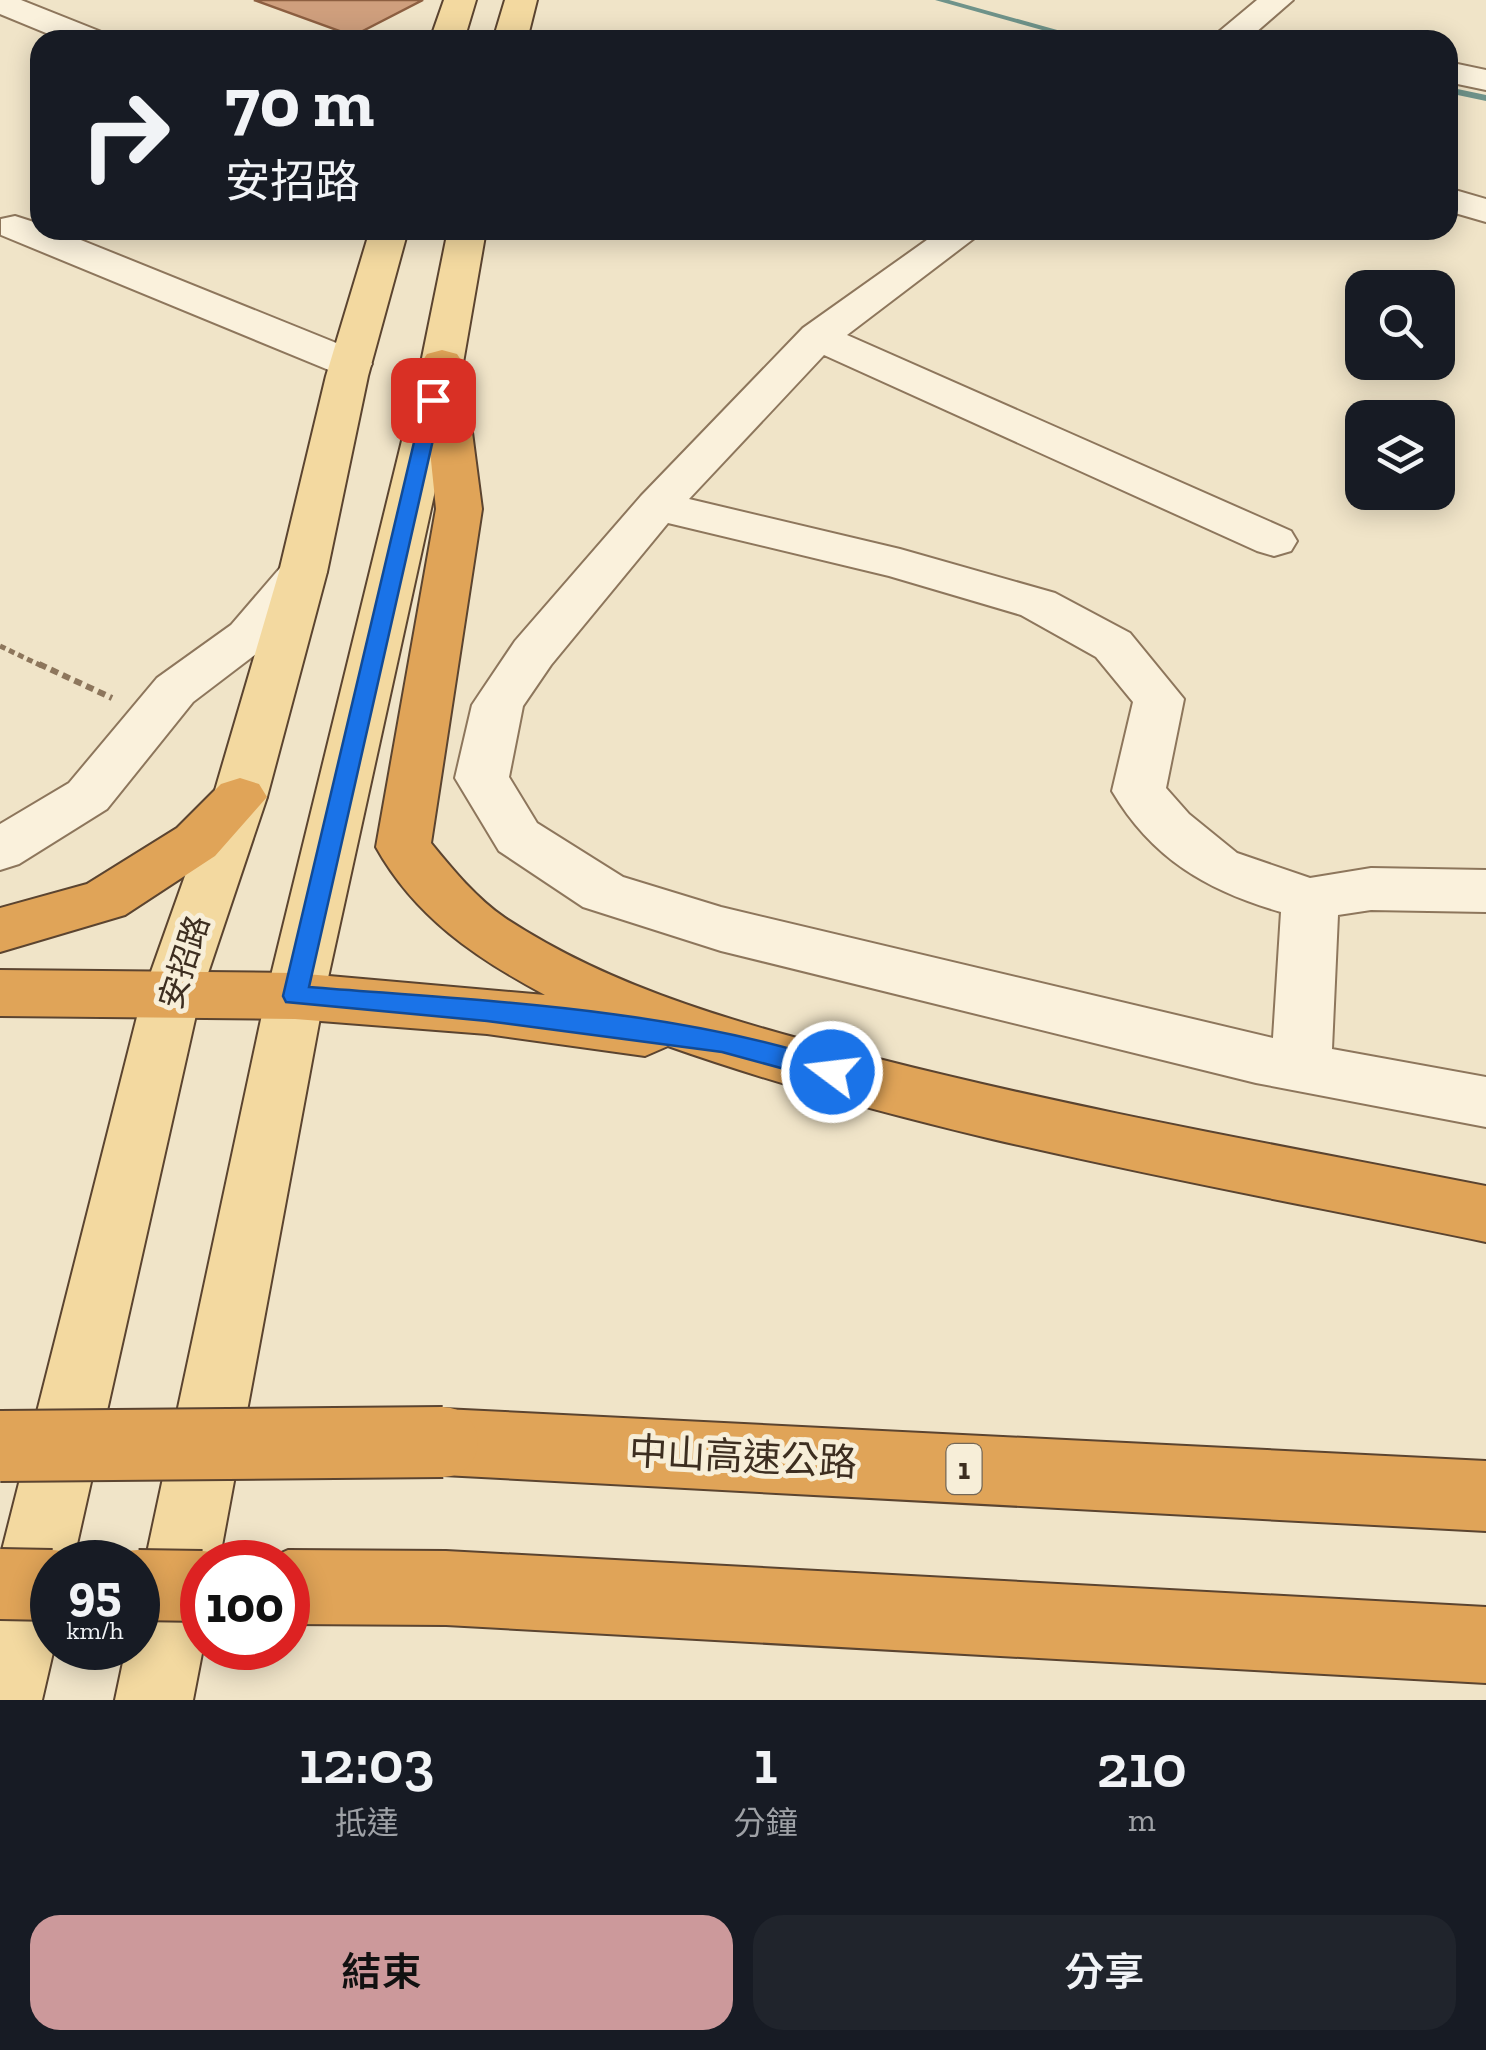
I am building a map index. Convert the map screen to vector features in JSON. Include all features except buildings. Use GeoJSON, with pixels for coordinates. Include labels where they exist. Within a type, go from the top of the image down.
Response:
{"type":"FeatureCollection","features":[{"type":"Feature","properties":{"kind":"highway"},"geometry":{"type":"LineString","coordinates":[[442,362],[459,509],[403,847],[446,900],[484,932],[537,966],[722,1042],[940,1101],[1486,1214]]}},
{"type":"Feature","properties":{"kind":"highway"},"geometry":{"type":"LineString","coordinates":[[0,930],[105,900],[196,842],[240,796]]}},
{"type":"Feature","properties":{"kind":"highway"},"geometry":{"type":"LineString","coordinates":[[0,993],[295,996],[487,1011],[722,1042]]}},
{"type":"Feature","properties":{"kind":"highway","name":"中山高速公路"},"geometry":{"type":"LineString","coordinates":[[0,1446],[443,1442],[1486,1496]]}},
{"type":"Feature","properties":{"kind":"highway"},"geometry":{"type":"LineString","coordinates":[[0,1584],[30,1585]]}},
{"type":"Feature","properties":{"kind":"highway"},"geometry":{"type":"LineString","coordinates":[[310,1586],[446,1588],[1486,1645]]}},
{"type":"Feature","properties":{"kind":"main road"},"geometry":{"type":"LineString","coordinates":[[450,30],[460,0]]}},
{"type":"Feature","properties":{"kind":"main road"},"geometry":{"type":"LineString","coordinates":[[513,30],[521,0]]}},
{"type":"Feature","properties":{"kind":"main road","name":"安招路"},"geometry":{"type":"LineString","coordinates":[[3,1700],[171,997],[240,796],[303,572],[351,364],[386,240]]}},
{"type":"Feature","properties":{"kind":"main road"},"geometry":{"type":"LineString","coordinates":[[154,1700],[295,996],[442,362],[465,240]]}},
{"type":"Feature","properties":{"kind":"street"},"geometry":{"type":"LineString","coordinates":[[1239,30],[1278,0]]}},
{"type":"Feature","properties":{"kind":"street"},"geometry":{"type":"LineString","coordinates":[[0,3],[67,30]]}},
{"type":"Feature","properties":{"kind":"street"},"geometry":{"type":"LineString","coordinates":[[1458,74],[1486,80]]}},
{"type":"Feature","properties":{"kind":"street"},"geometry":{"type":"LineString","coordinates":[[1458,203],[1486,211]]}},
{"type":"Feature","properties":{"kind":"street"},"geometry":{"type":"LineString","coordinates":[[15,227],[30,233]]}},
{"type":"Feature","properties":{"kind":"street"},"geometry":{"type":"LineString","coordinates":[[47,240],[351,364]]}},
{"type":"Feature","properties":{"kind":"street"},"geometry":{"type":"LineString","coordinates":[[952,240],[818,336],[657,506],[533,653],[498,705],[482,778],[518,837],[603,892],[721,929],[1301,1068],[1486,1102]]}},
{"type":"Feature","properties":{"kind":"street"},"geometry":{"type":"LineString","coordinates":[[818,336],[1274,541]]}},
{"type":"Feature","properties":{"kind":"street"},"geometry":{"type":"LineString","coordinates":[[657,506],[900,564],[1038,604],[1113,644],[1159,699],[1139,792],[1170,828],[1218,867],[1310,898],[1371,890],[1486,891]]}},
{"type":"Feature","properties":{"kind":"street"},"geometry":{"type":"LineString","coordinates":[[0,850],[88,796],[175,690],[248,636],[303,572]]}},
{"type":"Feature","properties":{"kind":"street"},"geometry":{"type":"LineString","coordinates":[[1301,1068],[1310,898]]}},
{"type":"Feature","properties":{"kind":"path"},"geometry":{"type":"LineString","coordinates":[[0,646],[111,698],[175,690]]}},
{"type":"Feature","properties":{"kind":"waterway"},"geometry":{"type":"LineString","coordinates":[[939,0],[1051,30]]}},
{"type":"Feature","properties":{"kind":"waterway"},"geometry":{"type":"LineString","coordinates":[[1458,92],[1486,98]]}},
{"type":"Feature","properties":{"kind":"route"},"geometry":{"type":"LineString","coordinates":[[433,400],[295,996],[487,1011],[722,1042],[832,1072]]}}]}
